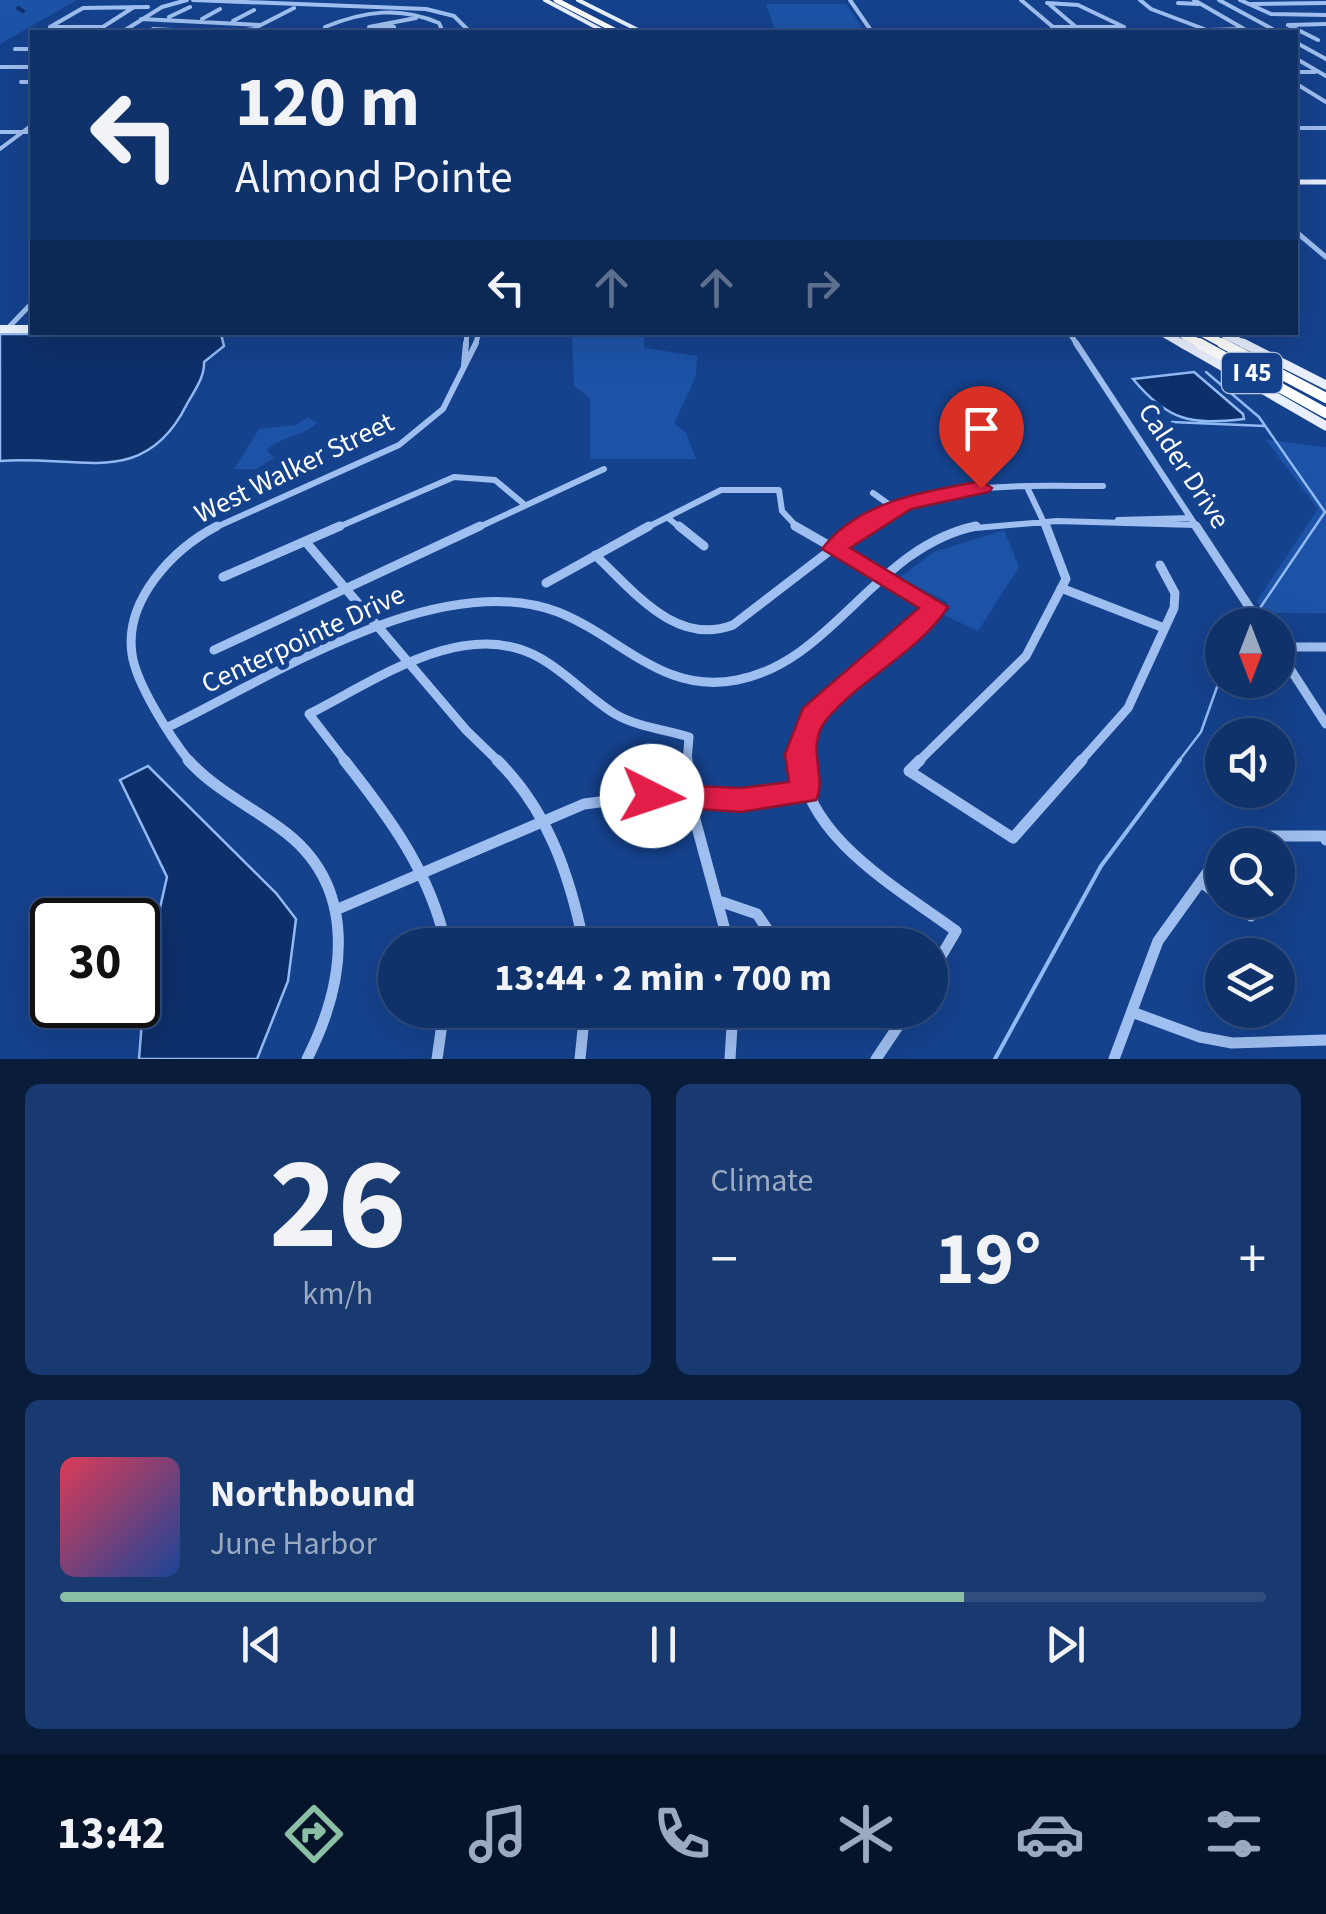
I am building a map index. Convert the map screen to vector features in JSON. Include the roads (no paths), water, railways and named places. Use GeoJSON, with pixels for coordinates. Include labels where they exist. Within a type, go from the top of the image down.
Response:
{"type":"FeatureCollection","features":[{"type":"Feature","properties":{"kind":"highway"},"geometry":{"type":"LineString","coordinates":[[556,0],[614,30]]}},
{"type":"Feature","properties":{"kind":"highway"},"geometry":{"type":"LineString","coordinates":[[570,0],[627,30]]}},
{"type":"Feature","properties":{"kind":"highway"},"geometry":{"type":"LineString","coordinates":[[1171,335],[1258,384]]}},
{"type":"Feature","properties":{"kind":"highway","name":"I 45"},"geometry":{"type":"LineString","coordinates":[[1184,335],[1326,413]]}},
{"type":"Feature","properties":{"kind":"highway","name":"I 45"},"geometry":{"type":"LineString","coordinates":[[1206,335],[1326,398]]}},
{"type":"Feature","properties":{"kind":"highway"},"geometry":{"type":"LineString","coordinates":[[1218,335],[1326,388]]}},
{"type":"Feature","properties":{"kind":"main road"},"geometry":{"type":"LineString","coordinates":[[544,0],[601,30]]}},
{"type":"Feature","properties":{"kind":"main road"},"geometry":{"type":"LineString","coordinates":[[578,0],[638,30]]}},
{"type":"Feature","properties":{"kind":"main road"},"geometry":{"type":"LineString","coordinates":[[1298,181],[1326,180]]}},
{"type":"Feature","properties":{"kind":"main road"},"geometry":{"type":"LineString","coordinates":[[1226,335],[1326,388]]}},
{"type":"Feature","properties":{"kind":"main road"},"geometry":{"type":"LineString","coordinates":[[1258,384],[1326,426]]}},
{"type":"Feature","properties":{"kind":"street"},"geometry":{"type":"LineString","coordinates":[[125,30],[158,9],[192,0],[406,6],[417,0]]}},
{"type":"Feature","properties":{"kind":"street"},"geometry":{"type":"LineString","coordinates":[[203,0],[406,6],[469,20],[474,30]]}},
{"type":"Feature","properties":{"kind":"street"},"geometry":{"type":"LineString","coordinates":[[850,0],[871,30]]}},
{"type":"Feature","properties":{"kind":"street"},"geometry":{"type":"LineString","coordinates":[[1020,0],[1056,30]]}},
{"type":"Feature","properties":{"kind":"street"},"geometry":{"type":"LineString","coordinates":[[1140,0],[1151,9],[1207,30]]}},
{"type":"Feature","properties":{"kind":"street"},"geometry":{"type":"LineString","coordinates":[[1194,0],[1244,29],[1227,30]]}},
{"type":"Feature","properties":{"kind":"street"},"geometry":{"type":"LineString","coordinates":[[1217,0],[1270,30]]}},
{"type":"Feature","properties":{"kind":"street"},"geometry":{"type":"LineString","coordinates":[[1240,0],[1271,14],[1326,15]]}},
{"type":"Feature","properties":{"kind":"street"},"geometry":{"type":"LineString","coordinates":[[1045,2],[1078,6],[1124,26],[1052,27]]}},
{"type":"Feature","properties":{"kind":"street"},"geometry":{"type":"LineString","coordinates":[[1045,2],[1076,27]]}},
{"type":"Feature","properties":{"kind":"street"},"geometry":{"type":"LineString","coordinates":[[1178,3],[1201,4]]}},
{"type":"Feature","properties":{"kind":"street"},"geometry":{"type":"LineString","coordinates":[[1247,4],[1326,4]]}},
{"type":"Feature","properties":{"kind":"street"},"geometry":{"type":"LineString","coordinates":[[99,30],[134,7]]}},
{"type":"Feature","properties":{"kind":"street"},"geometry":{"type":"LineString","coordinates":[[104,27],[50,27],[83,8],[148,7]]}},
{"type":"Feature","properties":{"kind":"street"},"geometry":{"type":"LineString","coordinates":[[182,30],[153,28],[190,7]]}},
{"type":"Feature","properties":{"kind":"street"},"geometry":{"type":"LineString","coordinates":[[241,30],[294,8]]}},
{"type":"Feature","properties":{"kind":"street"},"geometry":{"type":"LineString","coordinates":[[198,21],[220,9]]}},
{"type":"Feature","properties":{"kind":"street"},"geometry":{"type":"LineString","coordinates":[[229,23],[254,10]]}},
{"type":"Feature","properties":{"kind":"street"},"geometry":{"type":"LineString","coordinates":[[328,30],[325,26],[369,11],[424,16],[439,23],[442,30]]}},
{"type":"Feature","properties":{"kind":"street"},"geometry":{"type":"LineString","coordinates":[[394,26],[381,22],[369,28],[394,26],[443,12],[464,22],[468,30]]}},
{"type":"Feature","properties":{"kind":"street"},"geometry":{"type":"LineString","coordinates":[[1203,13],[1218,14]]}},
{"type":"Feature","properties":{"kind":"street"},"geometry":{"type":"LineString","coordinates":[[108,17],[119,17]]}},
{"type":"Feature","properties":{"kind":"street"},"geometry":{"type":"LineString","coordinates":[[141,19],[260,25]]}},
{"type":"Feature","properties":{"kind":"street"},"geometry":{"type":"LineString","coordinates":[[1297,30],[1288,25],[1325,25]]}},
{"type":"Feature","properties":{"kind":"street"},"geometry":{"type":"LineString","coordinates":[[1299,31],[1318,40]]}},
{"type":"Feature","properties":{"kind":"street"},"geometry":{"type":"LineString","coordinates":[[1298,45],[1326,60]]}},
{"type":"Feature","properties":{"kind":"street"},"geometry":{"type":"LineString","coordinates":[[15,49],[30,49]]}},
{"type":"Feature","properties":{"kind":"street"},"geometry":{"type":"LineString","coordinates":[[1298,60],[1324,73]]}},
{"type":"Feature","properties":{"kind":"street"},"geometry":{"type":"LineString","coordinates":[[0,68],[30,67]]}},
{"type":"Feature","properties":{"kind":"street"},"geometry":{"type":"LineString","coordinates":[[1298,72],[1324,73]]}},
{"type":"Feature","properties":{"kind":"street"},"geometry":{"type":"LineString","coordinates":[[21,82],[30,82]]}},
{"type":"Feature","properties":{"kind":"street"},"geometry":{"type":"LineString","coordinates":[[1298,85],[1326,102]]}},
{"type":"Feature","properties":{"kind":"street"},"geometry":{"type":"LineString","coordinates":[[1298,128],[1326,128]]}},
{"type":"Feature","properties":{"kind":"street"},"geometry":{"type":"LineString","coordinates":[[0,149],[30,130]]}},
{"type":"Feature","properties":{"kind":"street"},"geometry":{"type":"LineString","coordinates":[[0,132],[23,132]]}},
{"type":"Feature","properties":{"kind":"street"},"geometry":{"type":"LineString","coordinates":[[1298,234],[1326,257]]}},
{"type":"Feature","properties":{"kind":"street"},"geometry":{"type":"LineString","coordinates":[[5,326],[30,305]]}},
{"type":"Feature","properties":{"kind":"street","name":"West Walker Street"},"geometry":{"type":"LineString","coordinates":[[307,1059],[334,997],[340,951],[338,909],[308,852],[192,766],[136,672],[130,643],[137,610],[151,584],[193,541],[224,521],[387,454],[412,437],[448,403],[464,365],[468,335]]}},
{"type":"Feature","properties":{"kind":"street","name":"West Walker Street"},"geometry":{"type":"LineString","coordinates":[[464,365],[472,359],[478,335]]}},
{"type":"Feature","properties":{"kind":"street","name":"Calder Drive"},"geometry":{"type":"LineString","coordinates":[[1071,335],[1250,608]]}},
{"type":"Feature","properties":{"kind":"street"},"geometry":{"type":"LineString","coordinates":[[214,650],[604,469]]}},
{"type":"Feature","properties":{"kind":"street"},"geometry":{"type":"LineString","coordinates":[[223,577],[454,477],[495,480],[525,506]]}},
{"type":"Feature","properties":{"kind":"street"},"geometry":{"type":"LineString","coordinates":[[595,555],[682,628],[700,635],[733,626],[894,508],[958,489],[1103,486]]}},
{"type":"Feature","properties":{"kind":"street"},"geometry":{"type":"LineString","coordinates":[[1026,487],[1065,567],[1061,588],[1026,656],[909,771],[1013,838],[1128,708],[1164,628],[1174,593],[1160,565]]}},
{"type":"Feature","properties":{"kind":"street"},"geometry":{"type":"LineString","coordinates":[[546,584],[721,490],[778,490],[788,522],[936,607],[813,715],[799,754],[805,792],[812,806],[853,851],[956,931],[948,945]]}},
{"type":"Feature","properties":{"kind":"street"},"geometry":{"type":"LineString","coordinates":[[873,492],[894,508]]}},
{"type":"Feature","properties":{"kind":"street"},"geometry":{"type":"LineString","coordinates":[[668,518],[704,546]]}},
{"type":"Feature","properties":{"kind":"street","name":"Centerpointe Drive"},"geometry":{"type":"LineString","coordinates":[[168,727],[377,625],[440,605],[516,602],[578,620],[633,660],[669,678],[720,683],[755,676],[786,658],[882,576],[928,542],[951,532],[992,524],[1193,522]]}},
{"type":"Feature","properties":{"kind":"street"},"geometry":{"type":"LineString","coordinates":[[306,541],[466,730],[504,766],[546,824],[574,895],[581,928]]}},
{"type":"Feature","properties":{"kind":"street"},"geometry":{"type":"LineString","coordinates":[[1061,588],[1164,628]]}},
{"type":"Feature","properties":{"kind":"street"},"geometry":{"type":"LineString","coordinates":[[441,928],[424,876],[394,826],[309,714],[408,662],[437,651],[481,644],[538,656],[607,710],[630,722],[689,738],[688,799],[722,902],[726,928]]}},
{"type":"Feature","properties":{"kind":"street"},"geometry":{"type":"LineString","coordinates":[[1295,647],[1326,646]]}},
{"type":"Feature","properties":{"kind":"street"},"geometry":{"type":"LineString","coordinates":[[1295,675],[1326,724]]}},
{"type":"Feature","properties":{"kind":"street"},"geometry":{"type":"LineString","coordinates":[[338,909],[546,824],[584,804],[618,796],[764,799],[805,792]]}},
{"type":"Feature","properties":{"kind":"street"},"geometry":{"type":"LineString","coordinates":[[1295,837],[1325,838]]}},
{"type":"Feature","properties":{"kind":"street"},"geometry":{"type":"LineString","coordinates":[[1114,1059],[1158,941],[1205,878]]}},
{"type":"Feature","properties":{"kind":"street"},"geometry":{"type":"LineString","coordinates":[[722,902],[737,902],[762,918],[768,928]]}},
{"type":"Feature","properties":{"kind":"street"},"geometry":{"type":"LineString","coordinates":[[1132,1012],[1200,1038],[1232,1043],[1326,1040]]}},
{"type":"Feature","properties":{"kind":"street"},"geometry":{"type":"LineString","coordinates":[[438,1059],[442,1028]]}},
{"type":"Feature","properties":{"kind":"street"},"geometry":{"type":"LineString","coordinates":[[580,1059],[583,1028]]}},
{"type":"Feature","properties":{"kind":"street"},"geometry":{"type":"LineString","coordinates":[[730,1059],[731,1028]]}},
{"type":"Feature","properties":{"kind":"street"},"geometry":{"type":"LineString","coordinates":[[876,1059],[897,1028]]}},
{"type":"Feature","properties":{"kind":"waterway"},"geometry":{"type":"LineString","coordinates":[[18,8],[23,11]]}},
{"type":"Feature","properties":{"kind":"waterway"},"geometry":{"type":"LineString","coordinates":[[1206,372],[1259,417],[1325,512],[1260,608]]}},
{"type":"Feature","properties":{"kind":"waterway"},"geometry":{"type":"LineString","coordinates":[[1172,422],[1265,426]]}},
{"type":"Feature","properties":{"kind":"waterway"},"geometry":{"type":"LineString","coordinates":[[1178,762],[1201,732],[1213,698]]}},
{"type":"Feature","properties":{"kind":"waterway"},"geometry":{"type":"LineString","coordinates":[[995,1059],[1101,866],[1180,760]]}}]}
